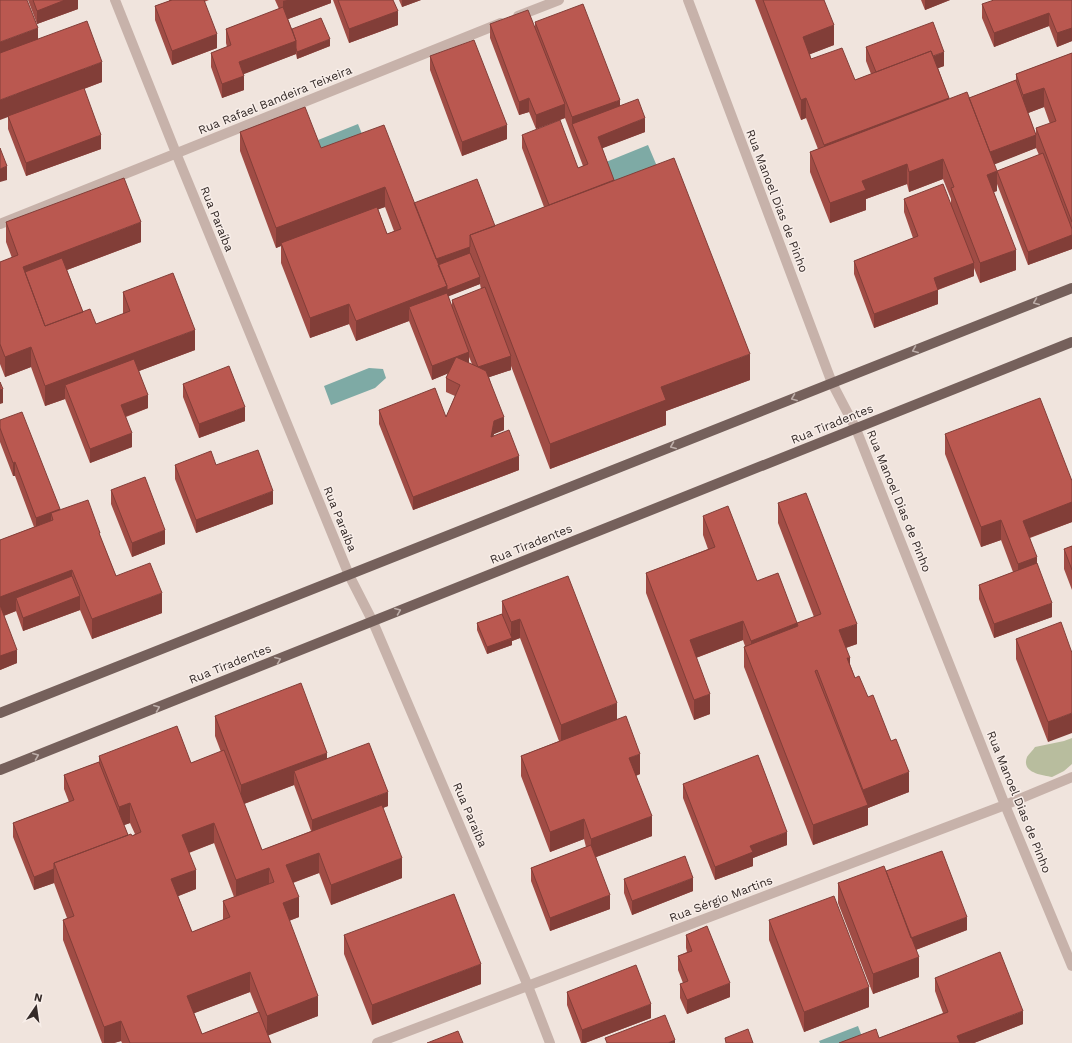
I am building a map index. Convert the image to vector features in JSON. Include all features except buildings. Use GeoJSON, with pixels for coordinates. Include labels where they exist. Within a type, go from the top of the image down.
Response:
{"type":"FeatureCollection","features":[{"type":"Feature","properties":{"kind":"main road"},"geometry":{"type":"LineString","coordinates":[[0,713],[1072,288]]}},
{"type":"Feature","properties":{"kind":"main road","name":"Rua Tiradentes"},"geometry":{"type":"LineString","coordinates":[[0,770],[1072,342]]}},
{"type":"Feature","properties":{"kind":"street","name":"Rua Paraíba"},"geometry":{"type":"LineString","coordinates":[[115,0],[349,575],[373,622],[528,986],[550,1043]]}},
{"type":"Feature","properties":{"kind":"street","name":"Rua Rafael Bandeira Teixeira"},"geometry":{"type":"LineString","coordinates":[[0,224],[559,0]]}},
{"type":"Feature","properties":{"kind":"street","name":"Rua Manoel Dias de Pinho"},"geometry":{"type":"LineString","coordinates":[[688,0],[832,383],[856,429],[1005,805],[1072,966]]}},
{"type":"Feature","properties":{"kind":"street","name":"Rua Sérgio Martins"},"geometry":{"type":"LineString","coordinates":[[377,1043],[1005,805],[1072,777]]}},
{"type":"Feature","properties":{"kind":"green space"},"geometry":{"type":"Polygon","coordinates":[[[1072,738],[1072,764],[1064,771],[1052,777],[1034,772],[1027,767],[1027,757],[1035,747],[1072,738]]]}},
{"type":"Feature","properties":{"kind":"water"},"geometry":{"type":"Polygon","coordinates":[[[358,124],[364,139],[324,155],[318,140],[358,124]]]}},
{"type":"Feature","properties":{"kind":"water"},"geometry":{"type":"Polygon","coordinates":[[[648,145],[659,171],[616,188],[606,162],[648,145]]]}},
{"type":"Feature","properties":{"kind":"water"},"geometry":{"type":"Polygon","coordinates":[[[369,368],[383,369],[386,378],[375,388],[331,405],[324,386],[369,368]]]}},
{"type":"Feature","properties":{"kind":"water"},"geometry":{"type":"Polygon","coordinates":[[[858,1026],[864,1042],[820,1043],[819,1041],[858,1026]]]}}]}
